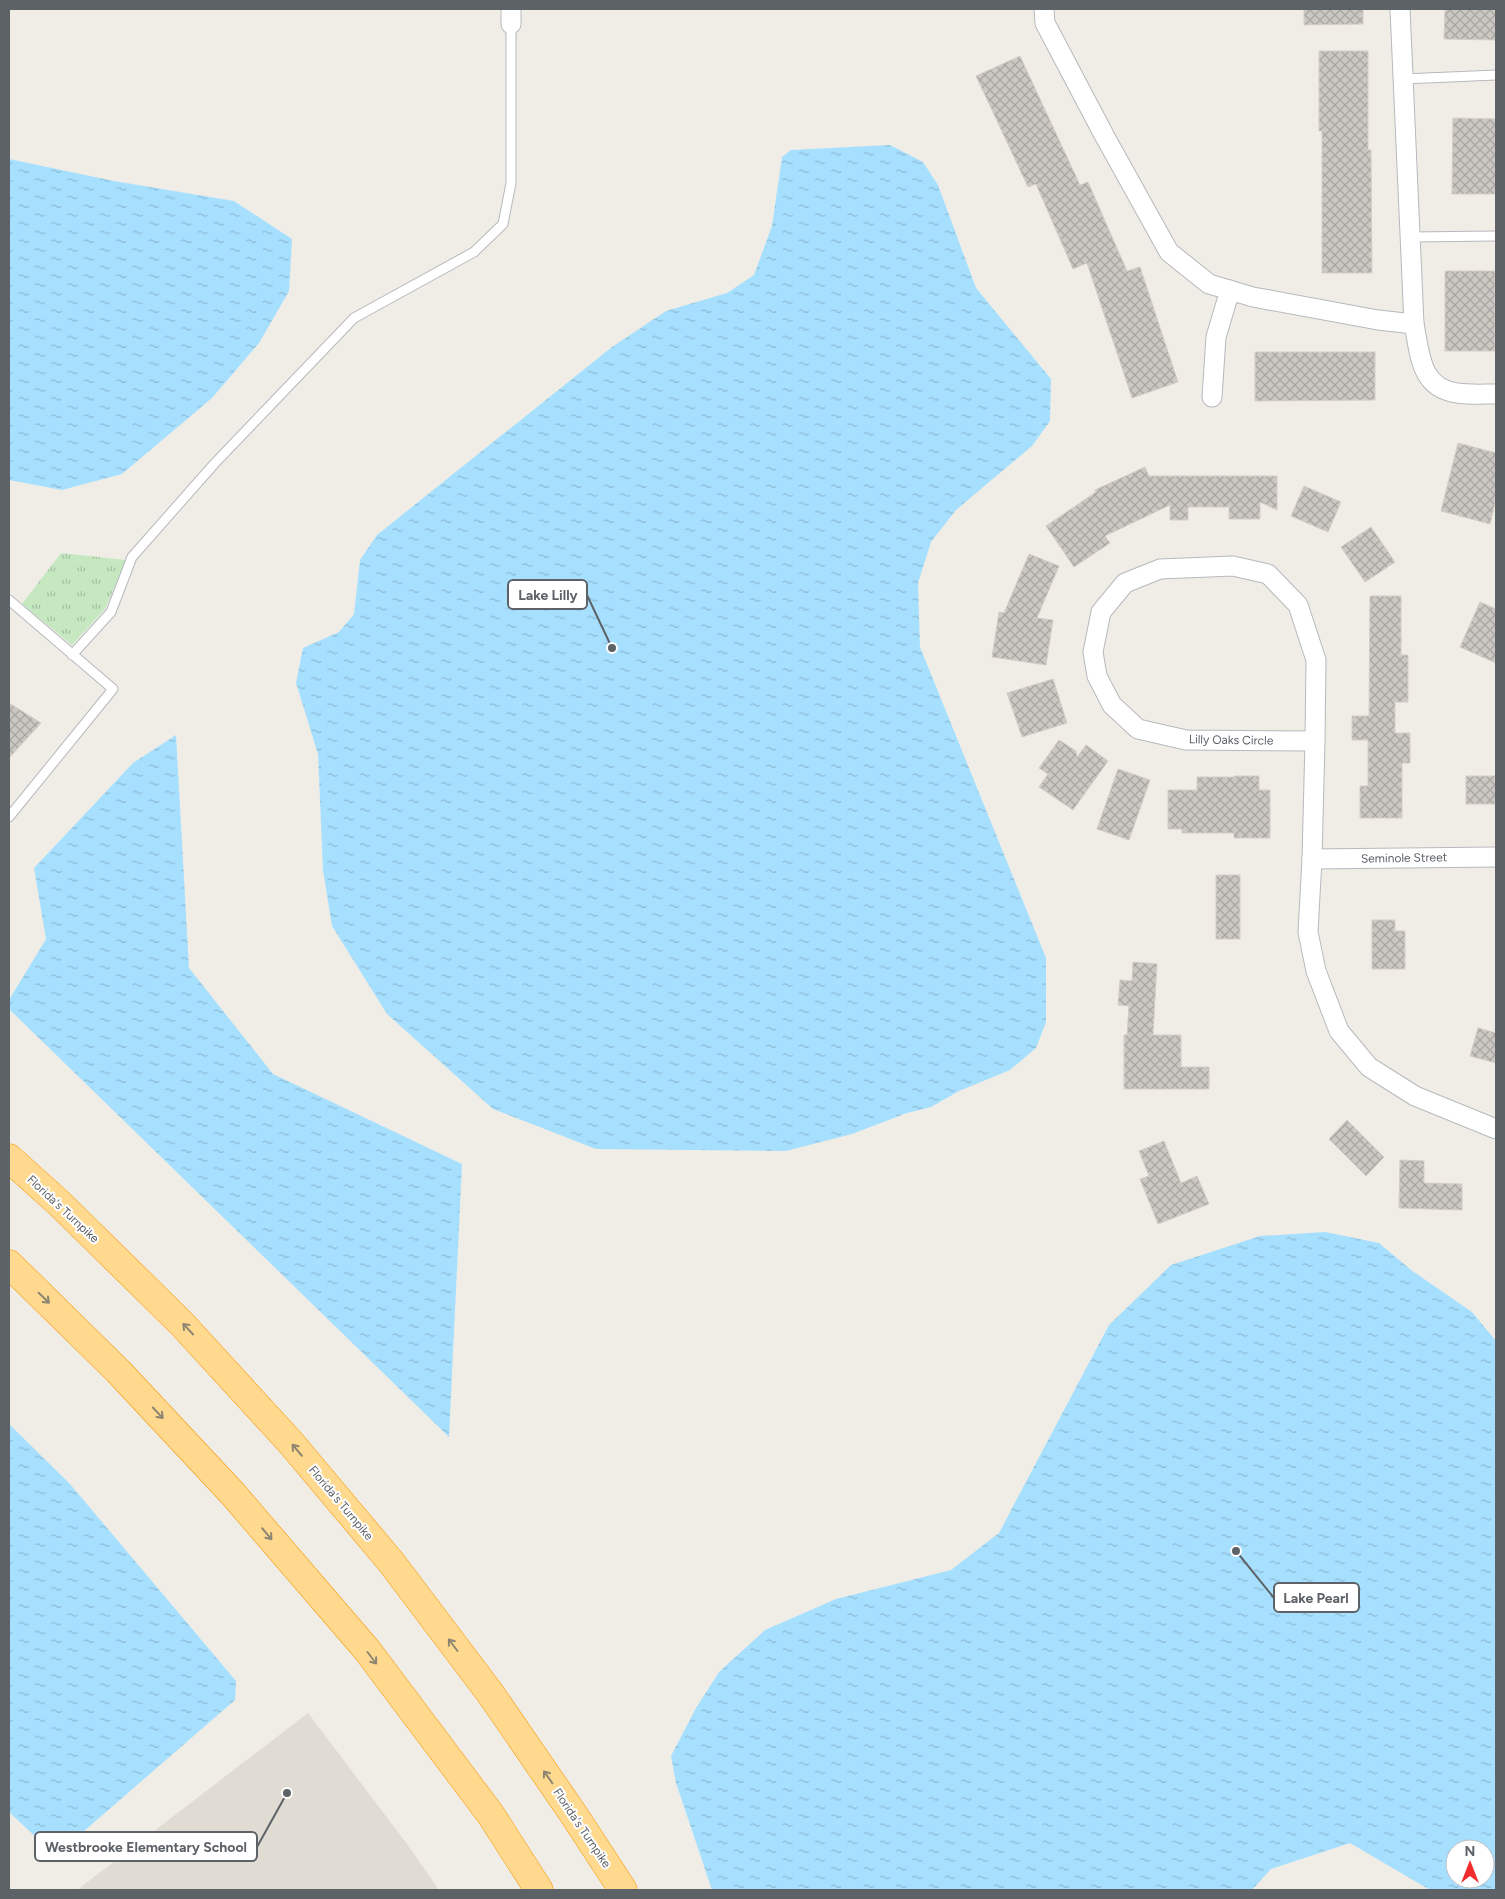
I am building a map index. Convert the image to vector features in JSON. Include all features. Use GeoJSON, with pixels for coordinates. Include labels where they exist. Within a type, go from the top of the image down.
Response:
{"type":"FeatureCollection","features":[{"type":"Feature","properties":{"kind":"highway","name":"Florida's Turnpike"},"geometry":{"type":"LineString","coordinates":[[9,1158],[60,1204],[182,1324],[291,1443],[390,1562],[490,1693],[623,1890]]}},
{"type":"Feature","properties":{"kind":"highway"},"geometry":{"type":"LineString","coordinates":[[9,1264],[118,1371],[234,1494],[366,1650],[491,1815],[539,1890]]}},
{"type":"Feature","properties":{"kind":"street"},"geometry":{"type":"LineString","coordinates":[[1044,9],[1045,23],[1169,252],[1208,284],[1253,296],[1378,320],[1414,324]]}},
{"type":"Feature","properties":{"kind":"street"},"geometry":{"type":"LineString","coordinates":[[1400,9],[1414,324],[1422,366],[1434,385],[1456,393],[1496,394]]}},
{"type":"Feature","properties":{"kind":"street"},"geometry":{"type":"LineString","coordinates":[[1212,397],[1216,337],[1230,290]]}},
{"type":"Feature","properties":{"kind":"street","name":"Lilly Oaks Circle"},"geometry":{"type":"LineString","coordinates":[[1315,741],[1186,740],[1138,729],[1112,706],[1097,676],[1093,652],[1101,612],[1125,583],[1160,568],[1233,566],[1268,574],[1298,605],[1316,660],[1315,741],[1312,859],[1308,932],[1316,972],[1339,1031],[1369,1068],[1416,1096],[1496,1128]]}},
{"type":"Feature","properties":{"kind":"street","name":"Seminole Street"},"geometry":{"type":"LineString","coordinates":[[1312,859],[1496,857]]}},
{"type":"Feature","properties":{"kind":"lane"},"geometry":{"type":"LineString","coordinates":[[72,655],[111,612],[132,558],[215,463],[354,318],[474,252],[503,224],[511,183],[511,16]]}},
{"type":"Feature","properties":{"kind":"lane"},"geometry":{"type":"LineString","coordinates":[[1403,79],[1496,74]]}},
{"type":"Feature","properties":{"kind":"lane"},"geometry":{"type":"LineString","coordinates":[[1410,237],[1496,236]]}},
{"type":"Feature","properties":{"kind":"lane"},"geometry":{"type":"LineString","coordinates":[[9,600],[113,689],[9,817]]}},
{"type":"Feature","properties":{"kind":"shaded area"},"geometry":{"type":"Polygon","coordinates":[[[308,1713],[407,1844],[439,1890],[77,1890],[308,1713]]]}},
{"type":"Feature","properties":{"kind":"green space"},"geometry":{"type":"Polygon","coordinates":[[[61,553],[126,560],[105,609],[72,645],[22,604],[61,553]]]}},
{"type":"Feature","properties":{"kind":"water"},"geometry":{"type":"Polygon","coordinates":[[[890,145],[923,162],[938,185],[976,288],[1051,379],[1050,421],[1032,446],[956,510],[931,542],[918,583],[920,647],[1046,958],[1046,1022],[1036,1048],[1010,1070],[959,1091],[931,1107],[907,1113],[852,1134],[786,1151],[596,1149],[493,1109],[387,1014],[332,926],[323,870],[318,754],[296,683],[303,648],[339,632],[354,614],[360,560],[377,535],[612,347],[666,311],[727,293],[754,275],[772,226],[782,157],[791,150],[890,145]]]}},
{"type":"Feature","properties":{"kind":"water"},"geometry":{"type":"Polygon","coordinates":[[[9,159],[114,181],[234,201],[292,239],[289,291],[259,343],[212,398],[122,474],[62,490],[9,480],[9,159]]]}},
{"type":"Feature","properties":{"kind":"water"},"geometry":{"type":"Polygon","coordinates":[[[176,735],[189,968],[273,1074],[462,1164],[449,1437],[9,1009],[9,1000],[46,939],[34,868],[133,763],[176,735]]]}},
{"type":"Feature","properties":{"kind":"water"},"geometry":{"type":"Polygon","coordinates":[[[1325,1232],[1379,1243],[1411,1270],[1472,1312],[1496,1341],[1496,1890],[1430,1890],[1350,1843],[1271,1869],[1252,1890],[712,1890],[676,1783],[671,1756],[696,1708],[719,1672],[765,1630],[836,1599],[951,1570],[999,1533],[1109,1325],[1171,1265],[1260,1236],[1325,1232]]]}},
{"type":"Feature","properties":{"kind":"water"},"geometry":{"type":"Polygon","coordinates":[[[9,1424],[70,1484],[236,1681],[235,1700],[68,1845],[39,1840],[9,1812],[9,1424]]]}},
{"type":"Feature","properties":{"kind":"building"},"geometry":{"type":"Polygon","coordinates":[[[1304,9],[1363,9],[1363,24],[1304,25],[1304,9]]]}},
{"type":"Feature","properties":{"kind":"building"},"geometry":{"type":"Polygon","coordinates":[[[1445,9],[1496,9],[1496,40],[1444,39],[1445,9]]]}},
{"type":"Feature","properties":{"kind":"building"},"geometry":{"type":"Polygon","coordinates":[[[1319,51],[1368,51],[1368,150],[1371,150],[1372,273],[1322,273],[1322,131],[1319,131],[1319,51]]]}},
{"type":"Feature","properties":{"kind":"building"},"geometry":{"type":"Polygon","coordinates":[[[1020,56],[1080,185],[1088,182],[1127,271],[1140,267],[1178,382],[1132,398],[1087,263],[1073,269],[1036,184],[1028,187],[976,76],[1020,56]]]}},
{"type":"Feature","properties":{"kind":"building"},"geometry":{"type":"Polygon","coordinates":[[[1453,118],[1496,119],[1496,194],[1452,194],[1453,118]]]}},
{"type":"Feature","properties":{"kind":"building"},"geometry":{"type":"Polygon","coordinates":[[[1445,271],[1495,271],[1495,351],[1445,351],[1445,271]]]}},
{"type":"Feature","properties":{"kind":"building"},"geometry":{"type":"Polygon","coordinates":[[[1255,352],[1375,352],[1375,400],[1255,401],[1255,352]]]}},
{"type":"Feature","properties":{"kind":"building"},"geometry":{"type":"Polygon","coordinates":[[[1458,443],[1496,453],[1496,499],[1490,524],[1441,511],[1458,443]]]}},
{"type":"Feature","properties":{"kind":"building"},"geometry":{"type":"Polygon","coordinates":[[[1145,467],[1149,476],[1277,476],[1277,510],[1260,502],[1260,519],[1229,519],[1229,507],[1188,507],[1188,520],[1170,520],[1170,505],[1105,536],[1110,543],[1074,567],[1046,526],[1096,492],[1095,490],[1145,467]]]}},
{"type":"Feature","properties":{"kind":"building"},"geometry":{"type":"Polygon","coordinates":[[[1304,486],[1341,502],[1328,532],[1291,516],[1304,486]]]}},
{"type":"Feature","properties":{"kind":"building"},"geometry":{"type":"Polygon","coordinates":[[[1371,527],[1395,562],[1365,582],[1341,547],[1371,527]]]}},
{"type":"Feature","properties":{"kind":"building"},"geometry":{"type":"Polygon","coordinates":[[[1029,554],[1059,566],[1037,618],[1053,620],[1046,665],[992,657],[999,612],[1004,613],[1029,554]]]}},
{"type":"Feature","properties":{"kind":"building"},"geometry":{"type":"Polygon","coordinates":[[[1370,596],[1401,596],[1401,655],[1408,655],[1408,702],[1395,702],[1395,733],[1410,733],[1410,763],[1402,763],[1402,818],[1360,818],[1360,786],[1368,786],[1368,740],[1352,740],[1352,716],[1369,716],[1370,596]]]}},
{"type":"Feature","properties":{"kind":"building"},"geometry":{"type":"Polygon","coordinates":[[[1480,602],[1496,609],[1496,663],[1460,647],[1480,602]]]}},
{"type":"Feature","properties":{"kind":"building"},"geometry":{"type":"Polygon","coordinates":[[[1053,679],[1067,723],[1022,737],[1007,693],[1053,679]]]}},
{"type":"Feature","properties":{"kind":"building"},"geometry":{"type":"Polygon","coordinates":[[[9,703],[41,723],[9,758],[9,703]]]}},
{"type":"Feature","properties":{"kind":"building"},"geometry":{"type":"Polygon","coordinates":[[[1059,740],[1076,751],[1077,757],[1086,745],[1108,761],[1073,810],[1039,787],[1048,774],[1039,768],[1059,740]]]}},
{"type":"Feature","properties":{"kind":"building"},"geometry":{"type":"Polygon","coordinates":[[[1118,769],[1150,780],[1129,840],[1097,829],[1118,769]]]}},
{"type":"Feature","properties":{"kind":"building"},"geometry":{"type":"Polygon","coordinates":[[[1259,776],[1259,790],[1270,790],[1270,838],[1234,838],[1234,833],[1182,833],[1182,829],[1168,829],[1168,790],[1197,790],[1197,777],[1259,776]]]}},
{"type":"Feature","properties":{"kind":"building"},"geometry":{"type":"Polygon","coordinates":[[[1466,776],[1496,776],[1496,804],[1466,804],[1466,776]]]}},
{"type":"Feature","properties":{"kind":"building"},"geometry":{"type":"Polygon","coordinates":[[[1216,875],[1240,875],[1240,939],[1216,939],[1216,875]]]}},
{"type":"Feature","properties":{"kind":"building"},"geometry":{"type":"Polygon","coordinates":[[[1372,920],[1395,920],[1395,931],[1405,931],[1405,969],[1372,969],[1372,920]]]}},
{"type":"Feature","properties":{"kind":"building"},"geometry":{"type":"Polygon","coordinates":[[[1133,962],[1157,964],[1153,1035],[1181,1035],[1181,1067],[1209,1067],[1209,1089],[1124,1089],[1124,1035],[1127,1035],[1129,1006],[1118,1005],[1120,980],[1132,981],[1133,962]]]}},
{"type":"Feature","properties":{"kind":"building"},"geometry":{"type":"Polygon","coordinates":[[[1478,1028],[1496,1033],[1496,1063],[1470,1056],[1478,1028]]]}},
{"type":"Feature","properties":{"kind":"building"},"geometry":{"type":"Polygon","coordinates":[[[1347,1120],[1384,1157],[1366,1176],[1329,1139],[1347,1120]]]}},
{"type":"Feature","properties":{"kind":"building"},"geometry":{"type":"Polygon","coordinates":[[[1164,1141],[1181,1183],[1197,1176],[1209,1204],[1158,1224],[1140,1179],[1149,1176],[1139,1151],[1164,1141]]]}},
{"type":"Feature","properties":{"kind":"building"},"geometry":{"type":"Polygon","coordinates":[[[1400,1160],[1424,1161],[1424,1183],[1462,1184],[1462,1210],[1399,1208],[1400,1160]]]}},
{"type":"Feature","properties":{"kind":"place","name":"Lake Lilly"},"geometry":{"type":"Point","coordinates":[612,648]}},
{"type":"Feature","properties":{"kind":"place","name":"Lake Pearl"},"geometry":{"type":"Point","coordinates":[1236,1551]}},
{"type":"Feature","properties":{"kind":"place","name":"Westbrooke Elementary School"},"geometry":{"type":"Point","coordinates":[287,1793]}}]}
